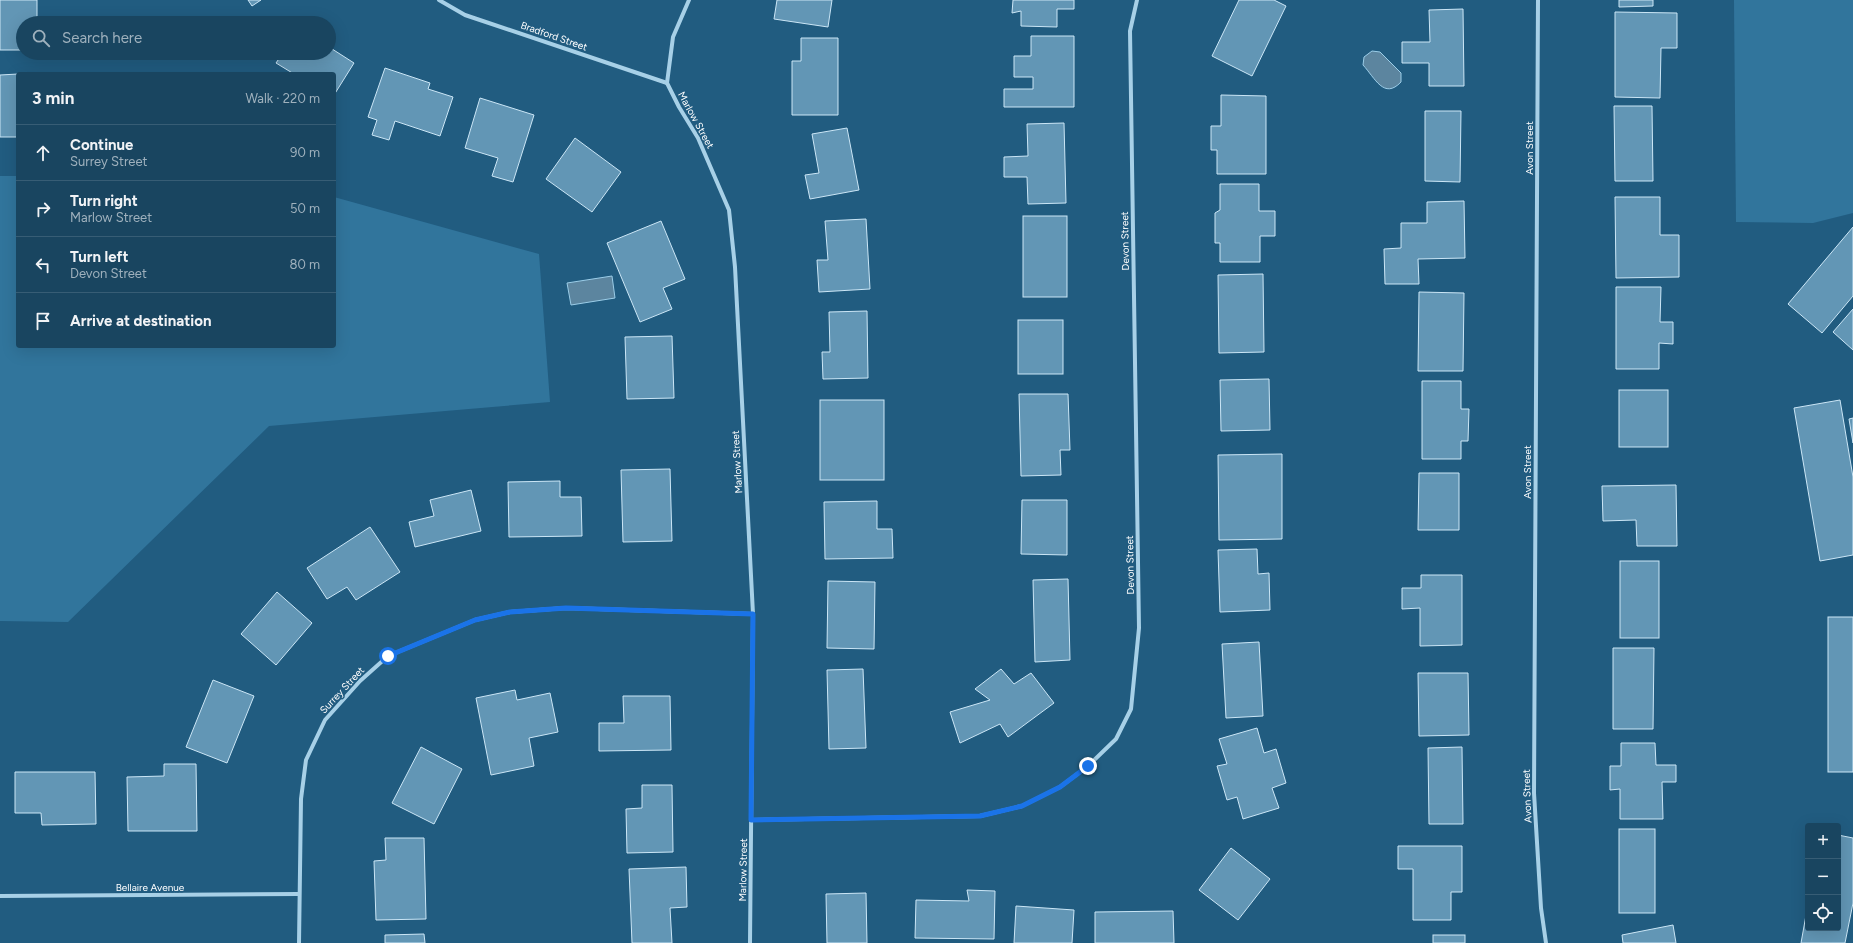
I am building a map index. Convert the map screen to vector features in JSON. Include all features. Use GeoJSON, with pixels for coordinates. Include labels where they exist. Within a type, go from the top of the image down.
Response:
{"type":"FeatureCollection","features":[{"type":"Feature","properties":{"kind":"street","name":"Bradford Street"},"geometry":{"type":"LineString","coordinates":[[439,0],[466,15],[666,83]]}},
{"type":"Feature","properties":{"kind":"street"},"geometry":{"type":"LineString","coordinates":[[666,83],[673,37],[689,0]]}},
{"type":"Feature","properties":{"kind":"street","name":"Devon Street"},"geometry":{"type":"LineString","coordinates":[[751,820],[980,816],[1022,806],[1060,787],[1088,766],[1116,740],[1131,709],[1139,628],[1130,31],[1137,0]]}},
{"type":"Feature","properties":{"kind":"street","name":"Avon Street"},"geometry":{"type":"LineString","coordinates":[[1538,0],[1534,793],[1541,908],[1546,943]]}},
{"type":"Feature","properties":{"kind":"street","name":"Marlow Street"},"geometry":{"type":"LineString","coordinates":[[666,83],[698,138],[729,210],[735,267],[753,614],[750,943]]}},
{"type":"Feature","properties":{"kind":"street","name":"Surrey Street"},"geometry":{"type":"LineString","coordinates":[[299,943],[301,799],[306,760],[325,720],[360,681],[388,656],[475,620],[510,612],[566,608],[753,614]]}},
{"type":"Feature","properties":{"kind":"street","name":"Bellaire Avenue"},"geometry":{"type":"LineString","coordinates":[[0,896],[299,894]]}},
{"type":"Feature","properties":{"kind":"shaded area"},"geometry":{"type":"Polygon","coordinates":[[[1734,0],[1853,0],[1853,213],[1813,223],[1736,222],[1734,0]]]}},
{"type":"Feature","properties":{"kind":"shaded area"},"geometry":{"type":"Polygon","coordinates":[[[1372,51],[1380,52],[1401,73],[1401,82],[1395,87],[1390,89],[1380,85],[1363,65],[1364,57],[1372,51]]]}},
{"type":"Feature","properties":{"kind":"shaded area"},"geometry":{"type":"Polygon","coordinates":[[[0,176],[16,176],[16,348],[336,348],[336,198],[539,254],[550,402],[269,426],[68,622],[0,621],[0,176]]]}},
{"type":"Feature","properties":{"kind":"shaded area"},"geometry":{"type":"Polygon","coordinates":[[[612,276],[615,298],[571,305],[567,283],[612,276]]]}},
{"type":"Feature","properties":{"kind":"building"},"geometry":{"type":"Polygon","coordinates":[[[0,0],[37,0],[37,16],[16,16],[16,50],[0,50],[0,0]]]}},
{"type":"Feature","properties":{"kind":"building"},"geometry":{"type":"Polygon","coordinates":[[[248,0],[261,0],[252,6],[248,0]]]}},
{"type":"Feature","properties":{"kind":"building"},"geometry":{"type":"Polygon","coordinates":[[[777,0],[832,0],[828,27],[774,19],[777,0]]]}},
{"type":"Feature","properties":{"kind":"building"},"geometry":{"type":"Polygon","coordinates":[[[1013,0],[1074,0],[1074,9],[1057,9],[1057,27],[1021,26],[1021,11],[1012,13],[1013,0]]]}},
{"type":"Feature","properties":{"kind":"building"},"geometry":{"type":"Polygon","coordinates":[[[1239,0],[1274,0],[1286,6],[1252,76],[1212,56],[1239,0]]]}},
{"type":"Feature","properties":{"kind":"building"},"geometry":{"type":"Polygon","coordinates":[[[1619,0],[1653,0],[1653,6],[1619,7],[1619,0]]]}},
{"type":"Feature","properties":{"kind":"building"},"geometry":{"type":"Polygon","coordinates":[[[1463,9],[1464,86],[1429,86],[1429,63],[1402,63],[1402,42],[1430,42],[1429,10],[1463,9]]]}},
{"type":"Feature","properties":{"kind":"building"},"geometry":{"type":"Polygon","coordinates":[[[1615,12],[1677,13],[1677,48],[1661,48],[1660,98],[1615,97],[1615,12]]]}},
{"type":"Feature","properties":{"kind":"building"},"geometry":{"type":"Polygon","coordinates":[[[1031,36],[1074,36],[1074,107],[1004,107],[1004,89],[1033,89],[1033,77],[1014,77],[1014,56],[1031,56],[1031,36]]]}},
{"type":"Feature","properties":{"kind":"building"},"geometry":{"type":"Polygon","coordinates":[[[801,38],[838,38],[838,115],[792,115],[792,61],[801,61],[801,38]]]}},
{"type":"Feature","properties":{"kind":"building"},"geometry":{"type":"Polygon","coordinates":[[[336,51],[354,63],[336,92],[336,72],[291,72],[276,63],[278,60],[336,60],[336,51]]]}},
{"type":"Feature","properties":{"kind":"building"},"geometry":{"type":"Polygon","coordinates":[[[385,68],[430,83],[428,89],[453,97],[440,136],[395,121],[389,140],[372,135],[377,120],[368,117],[385,68]]]}},
{"type":"Feature","properties":{"kind":"building"},"geometry":{"type":"Polygon","coordinates":[[[16,74],[16,137],[0,137],[0,75],[16,74]]]}},
{"type":"Feature","properties":{"kind":"building"},"geometry":{"type":"Polygon","coordinates":[[[1221,95],[1266,96],[1266,174],[1217,174],[1217,150],[1211,150],[1211,126],[1221,126],[1221,95]]]}},
{"type":"Feature","properties":{"kind":"building"},"geometry":{"type":"Polygon","coordinates":[[[480,98],[534,115],[513,182],[492,176],[498,158],[465,148],[480,98]]]}},
{"type":"Feature","properties":{"kind":"building"},"geometry":{"type":"Polygon","coordinates":[[[1614,106],[1652,106],[1653,181],[1615,181],[1614,106]]]}},
{"type":"Feature","properties":{"kind":"building"},"geometry":{"type":"Polygon","coordinates":[[[1425,111],[1461,111],[1460,182],[1425,181],[1425,111]]]}},
{"type":"Feature","properties":{"kind":"building"},"geometry":{"type":"Polygon","coordinates":[[[1064,123],[1066,203],[1028,204],[1027,177],[1004,177],[1004,157],[1028,156],[1027,124],[1064,123]]]}},
{"type":"Feature","properties":{"kind":"building"},"geometry":{"type":"Polygon","coordinates":[[[847,128],[859,190],[810,199],[805,175],[819,173],[812,134],[847,128]]]}},
{"type":"Feature","properties":{"kind":"building"},"geometry":{"type":"Polygon","coordinates":[[[575,138],[621,172],[592,212],[546,179],[575,138]]]}},
{"type":"Feature","properties":{"kind":"building"},"geometry":{"type":"Polygon","coordinates":[[[1220,184],[1259,184],[1259,211],[1275,211],[1275,236],[1260,236],[1260,262],[1220,262],[1220,243],[1215,243],[1215,213],[1220,210],[1220,184]]]}},
{"type":"Feature","properties":{"kind":"building"},"geometry":{"type":"Polygon","coordinates":[[[1615,197],[1660,197],[1660,235],[1679,235],[1679,277],[1616,278],[1615,197]]]}},
{"type":"Feature","properties":{"kind":"building"},"geometry":{"type":"Polygon","coordinates":[[[1464,201],[1465,258],[1418,259],[1419,284],[1385,284],[1384,249],[1401,248],[1401,223],[1427,223],[1427,202],[1464,201]]]}},
{"type":"Feature","properties":{"kind":"building"},"geometry":{"type":"Polygon","coordinates":[[[1023,216],[1067,216],[1067,297],[1023,297],[1023,216]]]}},
{"type":"Feature","properties":{"kind":"building"},"geometry":{"type":"Polygon","coordinates":[[[866,219],[870,289],[819,292],[817,260],[828,260],[825,221],[866,219]]]}},
{"type":"Feature","properties":{"kind":"building"},"geometry":{"type":"Polygon","coordinates":[[[661,221],[685,279],[663,288],[672,309],[640,322],[607,243],[661,221]]]}},
{"type":"Feature","properties":{"kind":"building"},"geometry":{"type":"Polygon","coordinates":[[[1853,227],[1853,296],[1822,333],[1788,304],[1853,227]]]}},
{"type":"Feature","properties":{"kind":"building"},"geometry":{"type":"Polygon","coordinates":[[[1263,274],[1264,352],[1219,353],[1218,275],[1263,274]]]}},
{"type":"Feature","properties":{"kind":"building"},"geometry":{"type":"Polygon","coordinates":[[[1616,287],[1661,287],[1660,322],[1673,322],[1673,344],[1659,343],[1659,369],[1616,369],[1616,287]]]}},
{"type":"Feature","properties":{"kind":"building"},"geometry":{"type":"Polygon","coordinates":[[[1419,292],[1464,293],[1463,371],[1418,371],[1419,292]]]}},
{"type":"Feature","properties":{"kind":"building"},"geometry":{"type":"Polygon","coordinates":[[[1853,309],[1853,350],[1833,332],[1853,309]]]}},
{"type":"Feature","properties":{"kind":"building"},"geometry":{"type":"Polygon","coordinates":[[[867,311],[868,378],[823,379],[822,352],[830,352],[829,312],[867,311]]]}},
{"type":"Feature","properties":{"kind":"building"},"geometry":{"type":"Polygon","coordinates":[[[1018,320],[1063,320],[1063,374],[1018,374],[1018,320]]]}},
{"type":"Feature","properties":{"kind":"building"},"geometry":{"type":"Polygon","coordinates":[[[672,336],[674,398],[627,399],[625,337],[672,336]]]}},
{"type":"Feature","properties":{"kind":"building"},"geometry":{"type":"Polygon","coordinates":[[[1269,379],[1270,430],[1221,431],[1220,380],[1269,379]]]}},
{"type":"Feature","properties":{"kind":"building"},"geometry":{"type":"Polygon","coordinates":[[[1422,381],[1461,381],[1461,409],[1469,409],[1468,441],[1461,441],[1461,459],[1422,459],[1422,381]]]}},
{"type":"Feature","properties":{"kind":"building"},"geometry":{"type":"Polygon","coordinates":[[[1619,390],[1668,390],[1668,447],[1619,447],[1619,390]]]}},
{"type":"Feature","properties":{"kind":"building"},"geometry":{"type":"Polygon","coordinates":[[[1019,394],[1068,394],[1070,450],[1060,450],[1061,475],[1021,476],[1019,394]]]}},
{"type":"Feature","properties":{"kind":"building"},"geometry":{"type":"Polygon","coordinates":[[[820,400],[884,400],[884,480],[820,480],[820,400]]]}},
{"type":"Feature","properties":{"kind":"building"},"geometry":{"type":"Polygon","coordinates":[[[1840,400],[1853,477],[1853,555],[1820,561],[1794,408],[1840,400]]]}},
{"type":"Feature","properties":{"kind":"building"},"geometry":{"type":"Polygon","coordinates":[[[1853,418],[1853,443],[1849,419],[1853,418]]]}},
{"type":"Feature","properties":{"kind":"building"},"geometry":{"type":"Polygon","coordinates":[[[1282,454],[1282,539],[1219,540],[1218,455],[1282,454]]]}},
{"type":"Feature","properties":{"kind":"building"},"geometry":{"type":"Polygon","coordinates":[[[670,469],[672,541],[623,542],[621,470],[670,469]]]}},
{"type":"Feature","properties":{"kind":"building"},"geometry":{"type":"Polygon","coordinates":[[[1419,473],[1459,473],[1459,530],[1418,530],[1419,473]]]}},
{"type":"Feature","properties":{"kind":"building"},"geometry":{"type":"Polygon","coordinates":[[[560,481],[560,497],[581,497],[582,536],[509,537],[508,482],[560,481]]]}},
{"type":"Feature","properties":{"kind":"building"},"geometry":{"type":"Polygon","coordinates":[[[1676,485],[1677,546],[1637,546],[1636,520],[1603,521],[1602,486],[1676,485]]]}},
{"type":"Feature","properties":{"kind":"building"},"geometry":{"type":"Polygon","coordinates":[[[471,490],[481,531],[415,547],[409,522],[434,516],[430,500],[471,490]]]}},
{"type":"Feature","properties":{"kind":"building"},"geometry":{"type":"Polygon","coordinates":[[[1022,500],[1067,500],[1067,555],[1021,554],[1022,500]]]}},
{"type":"Feature","properties":{"kind":"building"},"geometry":{"type":"Polygon","coordinates":[[[877,501],[877,529],[892,529],[893,558],[825,559],[824,502],[877,501]]]}},
{"type":"Feature","properties":{"kind":"building"},"geometry":{"type":"Polygon","coordinates":[[[370,527],[400,572],[356,600],[347,587],[327,599],[307,568],[370,527]]]}},
{"type":"Feature","properties":{"kind":"building"},"geometry":{"type":"Polygon","coordinates":[[[1257,549],[1258,574],[1269,573],[1270,610],[1220,612],[1218,550],[1257,549]]]}},
{"type":"Feature","properties":{"kind":"building"},"geometry":{"type":"Polygon","coordinates":[[[1620,561],[1659,561],[1659,638],[1620,638],[1620,561]]]}},
{"type":"Feature","properties":{"kind":"building"},"geometry":{"type":"Polygon","coordinates":[[[1421,575],[1462,575],[1462,645],[1420,646],[1420,608],[1402,609],[1402,588],[1421,588],[1421,575]]]}},
{"type":"Feature","properties":{"kind":"building"},"geometry":{"type":"Polygon","coordinates":[[[1068,579],[1070,660],[1035,662],[1033,580],[1068,579]]]}},
{"type":"Feature","properties":{"kind":"building"},"geometry":{"type":"Polygon","coordinates":[[[828,581],[875,582],[874,649],[827,648],[828,581]]]}},
{"type":"Feature","properties":{"kind":"building"},"geometry":{"type":"Polygon","coordinates":[[[277,592],[312,623],[276,665],[241,634],[277,592]]]}},
{"type":"Feature","properties":{"kind":"building"},"geometry":{"type":"Polygon","coordinates":[[[1828,617],[1853,617],[1853,772],[1828,772],[1828,617]]]}},
{"type":"Feature","properties":{"kind":"building"},"geometry":{"type":"Polygon","coordinates":[[[1259,642],[1263,716],[1226,718],[1222,644],[1259,642]]]}},
{"type":"Feature","properties":{"kind":"building"},"geometry":{"type":"Polygon","coordinates":[[[1613,648],[1654,648],[1653,729],[1613,729],[1613,648]]]}},
{"type":"Feature","properties":{"kind":"building"},"geometry":{"type":"Polygon","coordinates":[[[863,669],[866,748],[829,749],[827,670],[863,669]]]}},
{"type":"Feature","properties":{"kind":"building"},"geometry":{"type":"Polygon","coordinates":[[[1001,669],[1014,684],[1031,673],[1054,703],[1008,737],[1000,724],[960,743],[950,712],[990,700],[975,689],[1001,669]]]}},
{"type":"Feature","properties":{"kind":"building"},"geometry":{"type":"Polygon","coordinates":[[[1418,673],[1468,673],[1469,735],[1419,736],[1418,673]]]}},
{"type":"Feature","properties":{"kind":"building"},"geometry":{"type":"Polygon","coordinates":[[[213,680],[254,696],[227,763],[186,747],[213,680]]]}},
{"type":"Feature","properties":{"kind":"building"},"geometry":{"type":"Polygon","coordinates":[[[515,690],[517,700],[550,693],[558,732],[529,738],[534,766],[491,775],[476,698],[515,690]]]}},
{"type":"Feature","properties":{"kind":"building"},"geometry":{"type":"Polygon","coordinates":[[[623,696],[670,696],[671,750],[599,751],[599,723],[624,723],[623,696]]]}},
{"type":"Feature","properties":{"kind":"building"},"geometry":{"type":"Polygon","coordinates":[[[1257,728],[1264,753],[1276,749],[1286,783],[1272,788],[1279,808],[1243,819],[1237,797],[1227,800],[1217,766],[1227,764],[1219,739],[1257,728]]]}},
{"type":"Feature","properties":{"kind":"building"},"geometry":{"type":"Polygon","coordinates":[[[1621,743],[1655,743],[1656,765],[1676,765],[1676,782],[1662,782],[1663,819],[1620,819],[1620,789],[1610,790],[1610,766],[1621,766],[1621,743]]]}},
{"type":"Feature","properties":{"kind":"building"},"geometry":{"type":"Polygon","coordinates":[[[421,747],[462,769],[434,824],[392,803],[421,747]]]}},
{"type":"Feature","properties":{"kind":"building"},"geometry":{"type":"Polygon","coordinates":[[[1462,747],[1463,824],[1429,824],[1428,748],[1462,747]]]}},
{"type":"Feature","properties":{"kind":"building"},"geometry":{"type":"Polygon","coordinates":[[[164,764],[196,764],[197,831],[128,831],[127,777],[164,776],[164,764]]]}},
{"type":"Feature","properties":{"kind":"building"},"geometry":{"type":"Polygon","coordinates":[[[15,772],[95,772],[96,824],[42,825],[41,813],[15,813],[15,772]]]}},
{"type":"Feature","properties":{"kind":"building"},"geometry":{"type":"Polygon","coordinates":[[[642,785],[672,785],[673,852],[627,853],[626,809],[642,808],[642,785]]]}},
{"type":"Feature","properties":{"kind":"building"},"geometry":{"type":"Polygon","coordinates":[[[1619,829],[1655,829],[1655,913],[1619,913],[1619,829]]]}},
{"type":"Feature","properties":{"kind":"building"},"geometry":{"type":"Polygon","coordinates":[[[1841,836],[1853,838],[1853,903],[1845,943],[1801,943],[1805,921],[1805,931],[1841,931],[1841,836]]]}},
{"type":"Feature","properties":{"kind":"building"},"geometry":{"type":"Polygon","coordinates":[[[385,838],[424,838],[426,919],[376,920],[374,861],[386,860],[385,838]]]}},
{"type":"Feature","properties":{"kind":"building"},"geometry":{"type":"Polygon","coordinates":[[[1398,846],[1462,846],[1462,892],[1451,892],[1451,920],[1413,920],[1413,869],[1398,869],[1398,846]]]}},
{"type":"Feature","properties":{"kind":"building"},"geometry":{"type":"Polygon","coordinates":[[[1231,848],[1270,879],[1238,920],[1199,890],[1231,848]]]}},
{"type":"Feature","properties":{"kind":"building"},"geometry":{"type":"Polygon","coordinates":[[[686,867],[687,907],[670,908],[672,943],[632,943],[629,869],[686,867]]]}},
{"type":"Feature","properties":{"kind":"building"},"geometry":{"type":"Polygon","coordinates":[[[967,890],[995,891],[994,939],[915,938],[916,900],[969,901],[967,890]]]}},
{"type":"Feature","properties":{"kind":"building"},"geometry":{"type":"Polygon","coordinates":[[[866,893],[867,943],[827,943],[826,894],[866,893]]]}},
{"type":"Feature","properties":{"kind":"building"},"geometry":{"type":"Polygon","coordinates":[[[1016,906],[1074,910],[1072,943],[1014,943],[1016,906]]]}},
{"type":"Feature","properties":{"kind":"building"},"geometry":{"type":"Polygon","coordinates":[[[1173,911],[1174,943],[1095,943],[1095,912],[1173,911]]]}},
{"type":"Feature","properties":{"kind":"building"},"geometry":{"type":"Polygon","coordinates":[[[1673,925],[1676,943],[1623,943],[1622,935],[1673,925]]]}},
{"type":"Feature","properties":{"kind":"building"},"geometry":{"type":"Polygon","coordinates":[[[424,934],[425,943],[385,943],[385,935],[424,934]]]}},
{"type":"Feature","properties":{"kind":"building"},"geometry":{"type":"Polygon","coordinates":[[[1433,935],[1465,935],[1465,943],[1433,943],[1433,935]]]}},
{"type":"Feature","properties":{"kind":"route"},"geometry":{"type":"LineString","coordinates":[[388,656],[475,620],[510,612],[566,608],[753,614],[751,820],[980,816],[1022,806],[1060,787],[1088,766]]}}]}
